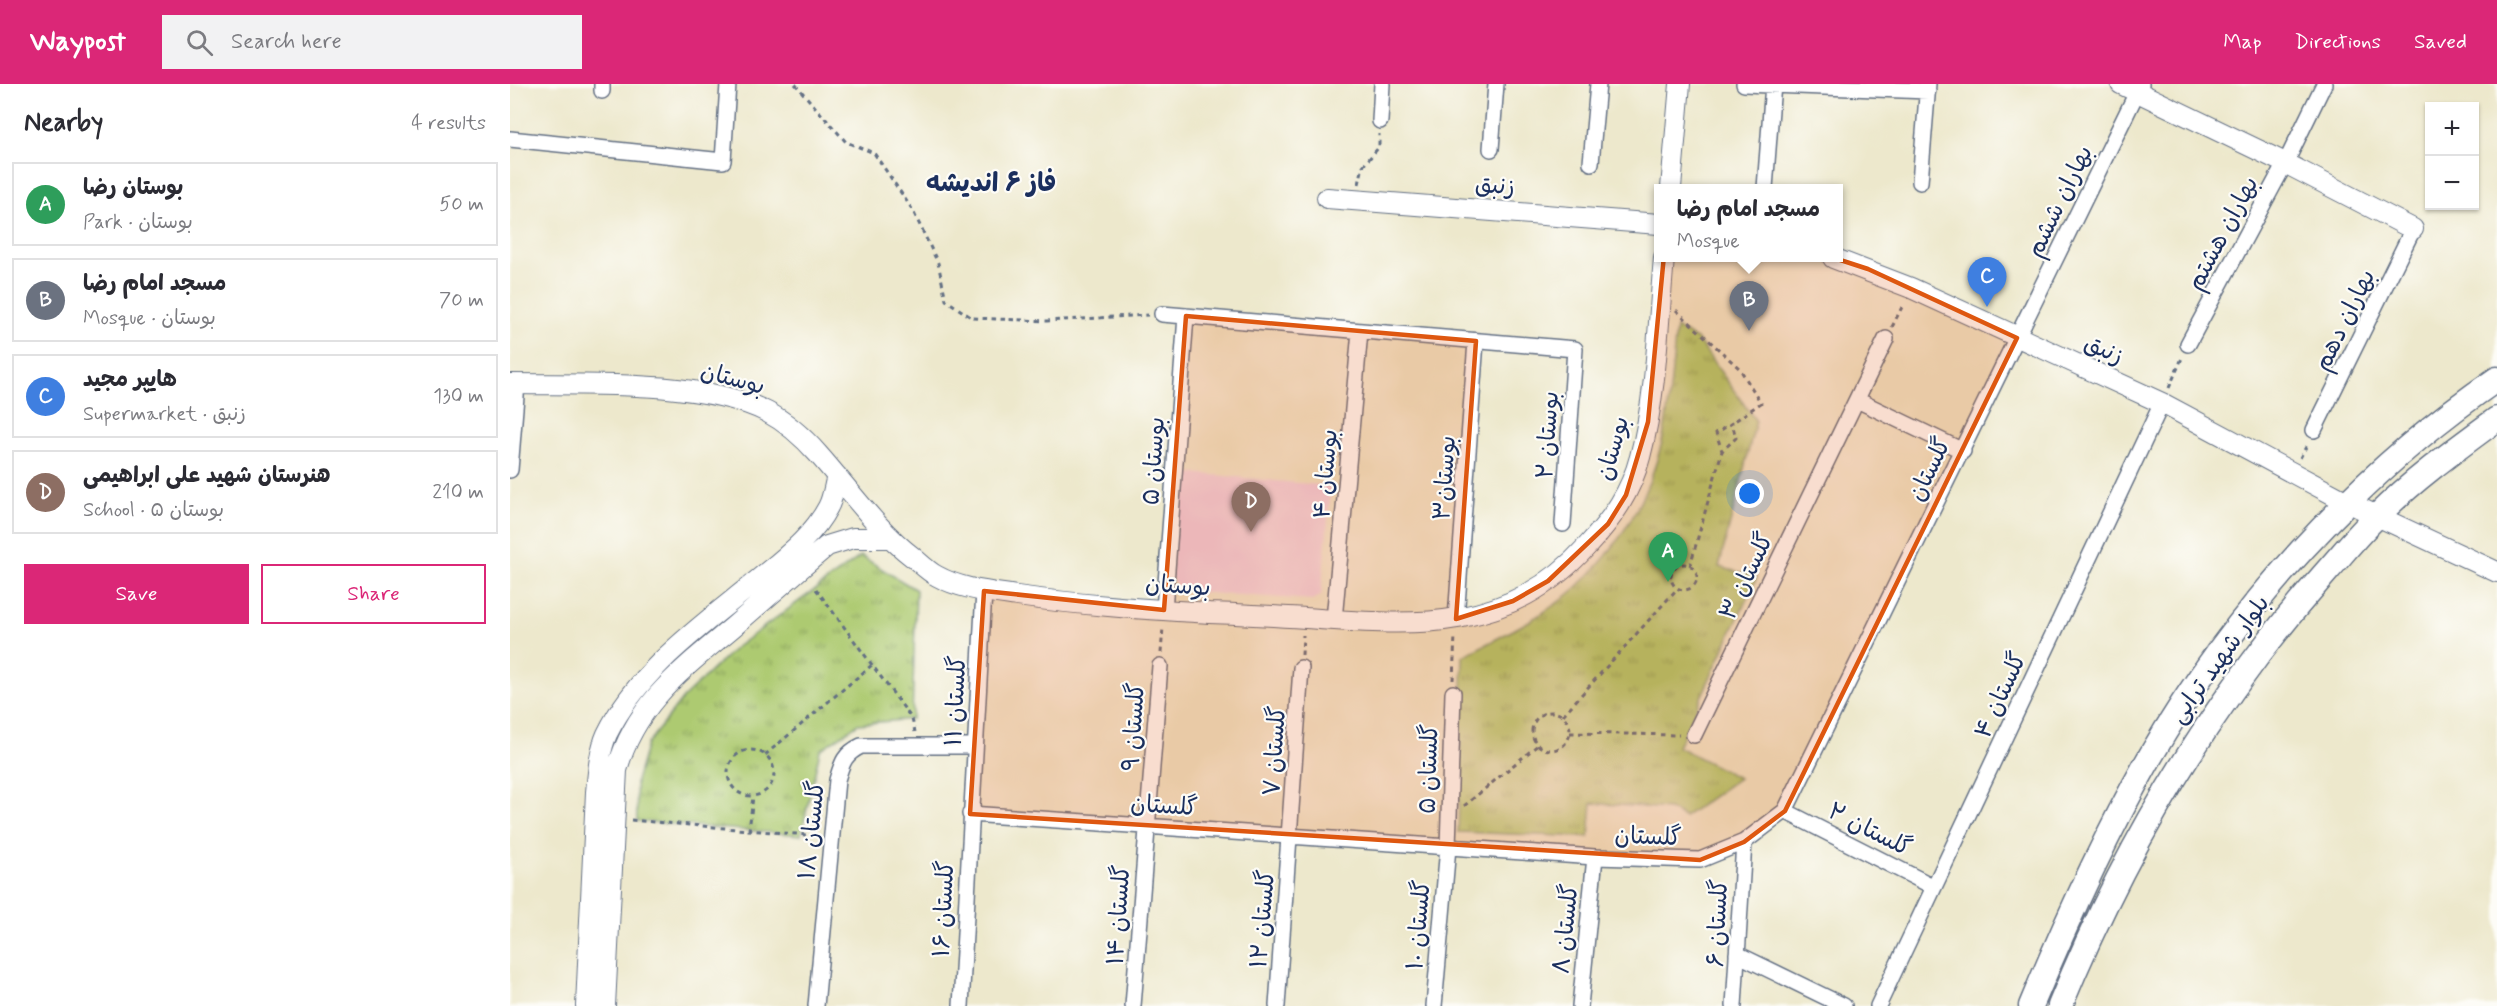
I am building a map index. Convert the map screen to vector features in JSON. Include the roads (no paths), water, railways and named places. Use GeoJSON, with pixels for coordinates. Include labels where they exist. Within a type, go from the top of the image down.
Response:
{"type":"FeatureCollection","features":[{"type":"Feature","properties":{"kind":"main road","name":"بلوار شهید ترابی"},"geometry":{"type":"LineString","coordinates":[[2031,1006],[2099,857],[2150,757],[2189,694],[2250,613],[2347,502],[2446,416],[2497,379]]}},
{"type":"Feature","properties":{"kind":"main road","name":"بلوار شهید ترابی"},"geometry":{"type":"LineString","coordinates":[[2060,1006],[2125,868],[2194,746],[2279,626],[2377,516],[2454,451],[2497,419]]}},
{"type":"Feature","properties":{"kind":"street"},"geometry":{"type":"LineString","coordinates":[[510,139],[723,161],[728,84]]}},
{"type":"Feature","properties":{"kind":"street"},"geometry":{"type":"LineString","coordinates":[[1380,121],[1382,84]]}},
{"type":"Feature","properties":{"kind":"street"},"geometry":{"type":"LineString","coordinates":[[1491,149],[1496,84]]}},
{"type":"Feature","properties":{"kind":"street"},"geometry":{"type":"LineString","coordinates":[[1591,163],[1598,84]]}},
{"type":"Feature","properties":{"kind":"street"},"geometry":{"type":"LineString","coordinates":[[1671,184],[1680,84]]}},
{"type":"Feature","properties":{"kind":"street"},"geometry":{"type":"LineString","coordinates":[[1744,84],[1928,87],[1920,182]]}},
{"type":"Feature","properties":{"kind":"street","name":"بهاران هشتم"},"geometry":{"type":"LineString","coordinates":[[2188,344],[2285,163],[2324,84]]}},
{"type":"Feature","properties":{"kind":"street"},"geometry":{"type":"LineString","coordinates":[[1765,184],[1773,85]]}},
{"type":"Feature","properties":{"kind":"street"},"geometry":{"type":"LineString","coordinates":[[2133,87],[2414,230]]}},
{"type":"Feature","properties":{"kind":"street","name":"بهاران ششم"},"geometry":{"type":"LineString","coordinates":[[2017,338],[2133,87]]}},
{"type":"Feature","properties":{"kind":"street","name":"زنبق"},"geometry":{"type":"LineString","coordinates":[[1327,198],[1654,224]]}},
{"type":"Feature","properties":{"kind":"street","name":"بهاران دهم"},"geometry":{"type":"LineString","coordinates":[[2314,430],[2414,230]]}},
{"type":"Feature","properties":{"kind":"street","name":"بوستان"},"geometry":{"type":"LineString","coordinates":[[513,384],[617,386],[704,393],[733,400],[766,412],[789,426],[837,476],[888,538],[938,577],[984,591],[1046,600],[1164,610],[1422,624],[1487,612],[1537,589],[1580,555],[1608,524],[1626,495],[1640,457],[1648,422],[1664,262]]}},
{"type":"Feature","properties":{"kind":"street","name":"زنبق"},"geometry":{"type":"LineString","coordinates":[[1843,262],[1911,288],[2162,403],[2347,502],[2497,572]]}},
{"type":"Feature","properties":{"kind":"street"},"geometry":{"type":"LineString","coordinates":[[1161,314],[1476,341]]}},
{"type":"Feature","properties":{"kind":"street","name":"بوستان ۵"},"geometry":{"type":"LineString","coordinates":[[1164,610],[1186,316]]}},
{"type":"Feature","properties":{"kind":"street","name":"بوستان ۴"},"geometry":{"type":"LineString","coordinates":[[1334,620],[1360,331]]}},
{"type":"Feature","properties":{"kind":"street","name":"گلستان"},"geometry":{"type":"LineString","coordinates":[[970,814],[1595,857],[1700,860],[1744,842],[1785,811],[2017,338]]}},
{"type":"Feature","properties":{"kind":"street","name":"گلستان ۳"},"geometry":{"type":"LineString","coordinates":[[1694,735],[1886,339]]}},
{"type":"Feature","properties":{"kind":"street","name":"بوستان۳"},"geometry":{"type":"LineString","coordinates":[[1456,619],[1476,341]]}},
{"type":"Feature","properties":{"kind":"street","name":"بوستان ۲"},"geometry":{"type":"LineString","coordinates":[[1476,341],[1575,349],[1563,524]]}},
{"type":"Feature","properties":{"kind":"street"},"geometry":{"type":"LineString","coordinates":[[510,470],[513,384]]}},
{"type":"Feature","properties":{"kind":"street"},"geometry":{"type":"LineString","coordinates":[[1857,400],[1963,451]]}},
{"type":"Feature","properties":{"kind":"street","name":"گلستان ۴"},"geometry":{"type":"LineString","coordinates":[[1878,1006],[2162,403]]}},
{"type":"Feature","properties":{"kind":"street"},"geometry":{"type":"LineString","coordinates":[[605,1006],[613,818],[617,770],[624,744],[638,718],[680,671],[794,562],[829,505],[837,476]]}},
{"type":"Feature","properties":{"kind":"street"},"geometry":{"type":"LineString","coordinates":[[586,1006],[596,792],[599,761],[607,735],[640,685],[666,657],[794,562],[827,546],[853,538],[888,538]]}},
{"type":"Feature","properties":{"kind":"street","name":"گلستان ۱۱"},"geometry":{"type":"LineString","coordinates":[[970,814],[984,591]]}},
{"type":"Feature","properties":{"kind":"street","name":"گلستان ۹"},"geometry":{"type":"LineString","coordinates":[[1147,827],[1160,666]]}},
{"type":"Feature","properties":{"kind":"street","name":"گلستان ۷"},"geometry":{"type":"LineString","coordinates":[[1291,837],[1301,668]]}},
{"type":"Feature","properties":{"kind":"street","name":"گلستان ۵"},"geometry":{"type":"LineString","coordinates":[[1448,847],[1453,693]]}},
{"type":"Feature","properties":{"kind":"street","name":"گلستان ۱۸"},"geometry":{"type":"LineString","coordinates":[[816,1006],[837,780],[843,759],[849,752],[861,746],[975,746]]}},
{"type":"Feature","properties":{"kind":"street","name":"گلستان ۲"},"geometry":{"type":"LineString","coordinates":[[1785,811],[1935,887]]}},
{"type":"Feature","properties":{"kind":"street","name":"گلستان ۱۶"},"geometry":{"type":"LineString","coordinates":[[961,1006],[970,814]]}},
{"type":"Feature","properties":{"kind":"street","name":"گلستان ۱۴"},"geometry":{"type":"LineString","coordinates":[[1133,1006],[1147,827]]}},
{"type":"Feature","properties":{"kind":"street","name":"گلستان ۱۲"},"geometry":{"type":"LineString","coordinates":[[1277,1006],[1291,837]]}},
{"type":"Feature","properties":{"kind":"street","name":"گلستان ۶"},"geometry":{"type":"LineString","coordinates":[[1734,1006],[1744,842]]}},
{"type":"Feature","properties":{"kind":"street","name":"گلستان ۱۰"},"geometry":{"type":"LineString","coordinates":[[1434,1006],[1448,847]]}},
{"type":"Feature","properties":{"kind":"street","name":"گلستان ۸"},"geometry":{"type":"LineString","coordinates":[[1580,1006],[1595,857]]}},
{"type":"Feature","properties":{"kind":"street"},"geometry":{"type":"LineString","coordinates":[[1737,954],[1844,1006]]}},
{"type":"Feature","properties":{"kind":"place","name":"هایپر مجید"},"geometry":{"type":"Point","coordinates":[1987,307]}},
{"type":"Feature","properties":{"kind":"place","name":"مسجد امام رضا"},"geometry":{"type":"Point","coordinates":[1749,331]}},
{"type":"Feature","properties":{"kind":"place","name":"هنرستان شهید علی ابراهیمی"},"geometry":{"type":"Point","coordinates":[1251,532]}},
{"type":"Feature","properties":{"kind":"place","name":"بوستان رضا"},"geometry":{"type":"Point","coordinates":[1668,582]}},
{"type":"Feature","properties":{"kind":"district","name":"فاز ۶ اندیشه"},"geometry":{"type":"Point","coordinates":[991,182]}}]}
